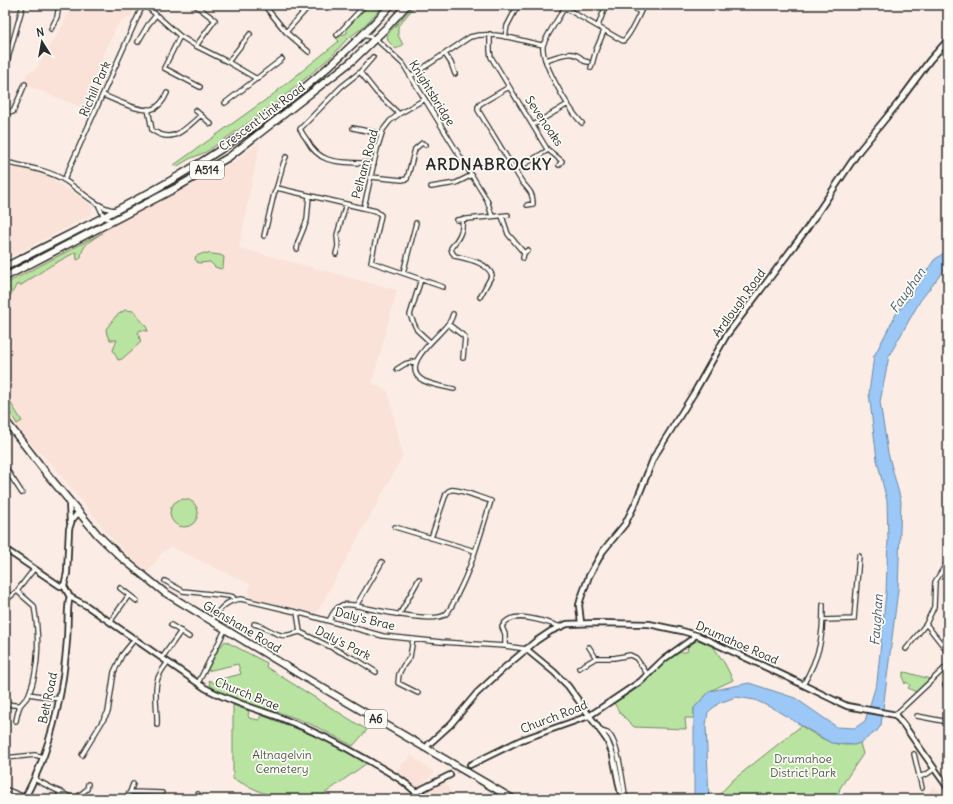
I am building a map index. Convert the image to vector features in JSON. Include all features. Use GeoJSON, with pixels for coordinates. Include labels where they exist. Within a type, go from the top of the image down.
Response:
{"type":"FeatureCollection","features":[{"type":"Feature","properties":{"kind":"highway","name":"Crescent Link Road"},"geometry":{"type":"LineString","coordinates":[[5,267],[179,176],[250,130],[329,67],[392,5]]}},
{"type":"Feature","properties":{"kind":"highway","name":"Crescent Link Road"},"geometry":{"type":"LineString","coordinates":[[5,277],[113,222],[229,157],[352,61],[407,5]]}},
{"type":"Feature","properties":{"kind":"highway","name":"Glenshane Road"},"geometry":{"type":"LineString","coordinates":[[5,420],[78,513],[98,535],[143,576],[174,599],[225,630],[513,799]]}},
{"type":"Feature","properties":{"kind":"street"},"geometry":{"type":"LineString","coordinates":[[5,69],[23,5]]}},
{"type":"Feature","properties":{"kind":"street"},"geometry":{"type":"LineString","coordinates":[[51,30],[57,17],[59,5]]}},
{"type":"Feature","properties":{"kind":"street"},"geometry":{"type":"LineString","coordinates":[[144,5],[180,36],[257,78]]}},
{"type":"Feature","properties":{"kind":"street","name":"Richill Park"},"geometry":{"type":"LineString","coordinates":[[64,180],[144,5]]}},
{"type":"Feature","properties":{"kind":"street"},"geometry":{"type":"LineString","coordinates":[[195,5],[215,20],[196,46]]}},
{"type":"Feature","properties":{"kind":"street"},"geometry":{"type":"LineString","coordinates":[[264,5],[286,32],[309,52]]}},
{"type":"Feature","properties":{"kind":"street"},"geometry":{"type":"LineString","coordinates":[[286,32],[310,5]]}},
{"type":"Feature","properties":{"kind":"street"},"geometry":{"type":"LineString","coordinates":[[505,37],[507,26],[518,5]]}},
{"type":"Feature","properties":{"kind":"street"},"geometry":{"type":"LineString","coordinates":[[598,26],[606,5]]}},
{"type":"Feature","properties":{"kind":"street"},"geometry":{"type":"LineString","coordinates":[[629,5],[640,12]]}},
{"type":"Feature","properties":{"kind":"street"},"geometry":{"type":"LineString","coordinates":[[337,35],[363,6]]}},
{"type":"Feature","properties":{"kind":"street"},"geometry":{"type":"LineString","coordinates":[[582,123],[568,104],[549,71],[545,60],[543,45],[565,6],[604,31],[623,41],[643,8]]}},
{"type":"Feature","properties":{"kind":"street"},"geometry":{"type":"LineString","coordinates":[[138,42],[156,15]]}},
{"type":"Feature","properties":{"kind":"street"},"geometry":{"type":"LineString","coordinates":[[591,68],[596,50],[604,31]]}},
{"type":"Feature","properties":{"kind":"street"},"geometry":{"type":"LineString","coordinates":[[228,62],[250,34]]}},
{"type":"Feature","properties":{"kind":"street","name":"Knightsbridge"},"geometry":{"type":"LineString","coordinates":[[363,34],[375,38],[386,47],[400,61],[411,76],[489,203],[492,216]]}},
{"type":"Feature","properties":{"kind":"street"},"geometry":{"type":"LineString","coordinates":[[411,76],[470,37],[481,34],[490,34],[543,45]]}},
{"type":"Feature","properties":{"kind":"street","name":"Sevenoaks"},"geometry":{"type":"LineString","coordinates":[[490,34],[490,51],[492,57],[548,150],[562,161],[559,165]]}},
{"type":"Feature","properties":{"kind":"street"},"geometry":{"type":"LineString","coordinates":[[180,36],[164,68],[200,87]]}},
{"type":"Feature","properties":{"kind":"street","name":"Ardlough Road"},"geometry":{"type":"LineString","coordinates":[[581,623],[579,606],[589,576],[603,551],[625,524],[636,502],[654,457],[694,393],[726,336],[806,230],[859,151],[899,102],[930,60],[948,40]]}},
{"type":"Feature","properties":{"kind":"street"},"geometry":{"type":"LineString","coordinates":[[545,60],[570,53],[579,56],[584,62],[588,62]]}},
{"type":"Feature","properties":{"kind":"street"},"geometry":{"type":"LineString","coordinates":[[445,54],[451,63],[455,74]]}},
{"type":"Feature","properties":{"kind":"street"},"geometry":{"type":"LineString","coordinates":[[373,57],[360,72],[341,87],[302,127],[301,132],[319,155],[330,160],[338,163],[374,164]]}},
{"type":"Feature","properties":{"kind":"street"},"geometry":{"type":"LineString","coordinates":[[225,104],[282,59]]}},
{"type":"Feature","properties":{"kind":"street"},"geometry":{"type":"LineString","coordinates":[[360,72],[376,92],[399,114]]}},
{"type":"Feature","properties":{"kind":"street"},"geometry":{"type":"LineString","coordinates":[[5,111],[13,112],[25,84]]}},
{"type":"Feature","properties":{"kind":"street"},"geometry":{"type":"LineString","coordinates":[[509,87],[480,104],[478,110],[533,197],[533,204],[527,205]]}},
{"type":"Feature","properties":{"kind":"street"},"geometry":{"type":"LineString","coordinates":[[103,96],[142,110],[152,109],[162,103],[167,93]]}},
{"type":"Feature","properties":{"kind":"street","name":"Pelham Road"},"geometry":{"type":"LineString","coordinates":[[364,207],[383,130],[390,121],[399,114],[425,99]]}},
{"type":"Feature","properties":{"kind":"street"},"geometry":{"type":"LineString","coordinates":[[533,126],[568,104]]}},
{"type":"Feature","properties":{"kind":"street"},"geometry":{"type":"LineString","coordinates":[[148,109],[152,130],[159,135],[164,136],[176,135],[185,130],[201,115]]}},
{"type":"Feature","properties":{"kind":"street"},"geometry":{"type":"LineString","coordinates":[[195,110],[211,124]]}},
{"type":"Feature","properties":{"kind":"street"},"geometry":{"type":"LineString","coordinates":[[353,128],[381,134]]}},
{"type":"Feature","properties":{"kind":"street"},"geometry":{"type":"LineString","coordinates":[[371,177],[402,180],[407,179],[415,149],[422,143],[426,145]]}},
{"type":"Feature","properties":{"kind":"street"},"geometry":{"type":"LineString","coordinates":[[515,170],[548,150]]}},
{"type":"Feature","properties":{"kind":"street"},"geometry":{"type":"LineString","coordinates":[[264,236],[274,194],[286,157]]}},
{"type":"Feature","properties":{"kind":"street"},"geometry":{"type":"LineString","coordinates":[[5,162],[48,172],[64,180],[98,204],[115,210]]}},
{"type":"Feature","properties":{"kind":"street"},"geometry":{"type":"LineString","coordinates":[[431,187],[456,183],[472,175]]}},
{"type":"Feature","properties":{"kind":"street"},"geometry":{"type":"LineString","coordinates":[[435,181],[435,186]]}},
{"type":"Feature","properties":{"kind":"street","name":"Pelham Road"},"geometry":{"type":"LineString","coordinates":[[277,188],[376,211],[381,215],[371,262],[443,287]]}},
{"type":"Feature","properties":{"kind":"street"},"geometry":{"type":"LineString","coordinates":[[297,249],[298,242],[307,220],[309,196]]}},
{"type":"Feature","properties":{"kind":"street"},"geometry":{"type":"LineString","coordinates":[[98,204],[104,216],[113,222]]}},
{"type":"Feature","properties":{"kind":"street","name":"Pelham Road"},"geometry":{"type":"LineString","coordinates":[[336,254],[338,246],[337,235],[346,204]]}},
{"type":"Feature","properties":{"kind":"street"},"geometry":{"type":"LineString","coordinates":[[457,220],[508,215]]}},
{"type":"Feature","properties":{"kind":"street"},"geometry":{"type":"LineString","coordinates":[[502,216],[508,234],[526,252],[523,258]]}},
{"type":"Feature","properties":{"kind":"street"},"geometry":{"type":"LineString","coordinates":[[462,219],[463,226],[459,237],[451,248],[455,256],[487,267],[491,272],[492,275],[480,297]]}},
{"type":"Feature","properties":{"kind":"street"},"geometry":{"type":"LineString","coordinates":[[403,274],[416,223]]}},
{"type":"Feature","properties":{"kind":"street"},"geometry":{"type":"LineString","coordinates":[[421,279],[410,315],[417,330],[430,342]]}},
{"type":"Feature","properties":{"kind":"street"},"geometry":{"type":"LineString","coordinates":[[453,314],[448,324],[430,342],[416,362],[416,370],[419,378],[424,381],[454,390]]}},
{"type":"Feature","properties":{"kind":"street"},"geometry":{"type":"LineString","coordinates":[[448,324],[465,337],[463,358]]}},
{"type":"Feature","properties":{"kind":"street"},"geometry":{"type":"LineString","coordinates":[[397,369],[405,364],[416,362]]}},
{"type":"Feature","properties":{"kind":"street"},"geometry":{"type":"LineString","coordinates":[[5,467],[22,493]]}},
{"type":"Feature","properties":{"kind":"street"},"geometry":{"type":"LineString","coordinates":[[329,621],[336,609],[343,605],[356,606],[400,615],[434,618],[441,617],[446,614],[469,572],[491,501],[453,489],[446,492],[431,538]]}},
{"type":"Feature","properties":{"kind":"street"},"geometry":{"type":"LineString","coordinates":[[69,502],[71,515],[67,573],[64,586],[70,597]]}},
{"type":"Feature","properties":{"kind":"street"},"geometry":{"type":"LineString","coordinates":[[70,524],[78,513]]}},
{"type":"Feature","properties":{"kind":"street"},"geometry":{"type":"LineString","coordinates":[[395,527],[475,551]]}},
{"type":"Feature","properties":{"kind":"street"},"geometry":{"type":"LineString","coordinates":[[5,549],[60,586],[64,586]]}},
{"type":"Feature","properties":{"kind":"street"},"geometry":{"type":"LineString","coordinates":[[823,620],[854,619],[859,556]]}},
{"type":"Feature","properties":{"kind":"street"},"geometry":{"type":"LineString","coordinates":[[906,649],[926,624],[934,608],[935,582],[948,561]]}},
{"type":"Feature","properties":{"kind":"street"},"geometry":{"type":"LineString","coordinates":[[356,606],[382,562]]}},
{"type":"Feature","properties":{"kind":"street"},"geometry":{"type":"LineString","coordinates":[[5,601],[17,591],[34,569]]}},
{"type":"Feature","properties":{"kind":"street"},"geometry":{"type":"LineString","coordinates":[[400,615],[419,579]]}},
{"type":"Feature","properties":{"kind":"street","name":"Daly's Brae"},"geometry":{"type":"LineString","coordinates":[[165,581],[183,591],[230,596],[233,597],[234,600],[247,600],[297,612],[372,634],[526,649]]}},
{"type":"Feature","properties":{"kind":"street"},"geometry":{"type":"LineString","coordinates":[[120,588],[138,601]]}},
{"type":"Feature","properties":{"kind":"street"},"geometry":{"type":"LineString","coordinates":[[16,721],[20,705],[29,694],[37,654],[37,629],[34,606],[17,591]]}},
{"type":"Feature","properties":{"kind":"street"},"geometry":{"type":"LineString","coordinates":[[110,622],[129,595]]}},
{"type":"Feature","properties":{"kind":"street","name":"Church Brae"},"geometry":{"type":"LineString","coordinates":[[70,597],[87,606],[222,698],[279,718],[330,739],[395,776],[417,793],[422,799]]}},
{"type":"Feature","properties":{"kind":"street","name":"Belt Road"},"geometry":{"type":"LineString","coordinates":[[25,798],[43,757],[53,726],[59,700],[67,639],[68,604],[70,597]]}},
{"type":"Feature","properties":{"kind":"street"},"geometry":{"type":"LineString","coordinates":[[211,621],[222,606],[234,600]]}},
{"type":"Feature","properties":{"kind":"street"},"geometry":{"type":"LineString","coordinates":[[803,685],[813,668],[820,645],[823,605]]}},
{"type":"Feature","properties":{"kind":"street","name":"Daly's Park"},"geometry":{"type":"LineString","coordinates":[[297,612],[300,632]]}},
{"type":"Feature","properties":{"kind":"street"},"geometry":{"type":"LineString","coordinates":[[505,646],[505,634],[502,626],[503,623],[513,618],[521,617],[532,619],[561,627]]}},
{"type":"Feature","properties":{"kind":"street","name":"Drumahoe Road"},"geometry":{"type":"LineString","coordinates":[[426,748],[477,694],[526,649],[551,631],[567,624],[581,623],[649,624],[682,630],[695,634],[847,706],[895,715]]}},
{"type":"Feature","properties":{"kind":"street","name":"Daly's Park"},"geometry":{"type":"LineString","coordinates":[[254,624],[264,626],[281,635],[300,632],[359,661],[376,672]]}},
{"type":"Feature","properties":{"kind":"street"},"geometry":{"type":"LineString","coordinates":[[926,624],[948,652]]}},
{"type":"Feature","properties":{"kind":"street"},"geometry":{"type":"LineString","coordinates":[[171,625],[189,637]]}},
{"type":"Feature","properties":{"kind":"street"},"geometry":{"type":"LineString","coordinates":[[198,683],[225,630]]}},
{"type":"Feature","properties":{"kind":"street"},"geometry":{"type":"LineString","coordinates":[[162,658],[181,631]]}},
{"type":"Feature","properties":{"kind":"street","name":"Church Road"},"geometry":{"type":"LineString","coordinates":[[470,765],[522,740],[589,716],[631,689],[664,659],[692,639],[695,634]]}},
{"type":"Feature","properties":{"kind":"street"},"geometry":{"type":"LineString","coordinates":[[82,755],[108,712],[114,672],[122,655],[135,638]]}},
{"type":"Feature","properties":{"kind":"street"},"geometry":{"type":"LineString","coordinates":[[414,639],[410,657],[402,666],[398,683],[418,693]]}},
{"type":"Feature","properties":{"kind":"street"},"geometry":{"type":"LineString","coordinates":[[589,648],[596,658]]}},
{"type":"Feature","properties":{"kind":"street"},"geometry":{"type":"LineString","coordinates":[[526,649],[563,681],[600,732],[613,746],[626,799]]}},
{"type":"Feature","properties":{"kind":"street"},"geometry":{"type":"LineString","coordinates":[[579,668],[596,658],[633,656],[648,674]]}},
{"type":"Feature","properties":{"kind":"street"},"geometry":{"type":"LineString","coordinates":[[157,725],[158,713],[155,689],[158,678],[168,662]]}},
{"type":"Feature","properties":{"kind":"street"},"geometry":{"type":"LineString","coordinates":[[948,665],[895,715],[948,788]]}},
{"type":"Feature","properties":{"kind":"street"},"geometry":{"type":"LineString","coordinates":[[29,694],[59,700]]}},
{"type":"Feature","properties":{"kind":"street"},"geometry":{"type":"LineString","coordinates":[[5,703],[13,706],[20,705]]}},
{"type":"Feature","properties":{"kind":"street"},"geometry":{"type":"LineString","coordinates":[[916,716],[948,722]]}},
{"type":"Feature","properties":{"kind":"street"},"geometry":{"type":"LineString","coordinates":[[613,746],[622,799]]}},
{"type":"Feature","properties":{"kind":"street"},"geometry":{"type":"LineString","coordinates":[[914,754],[922,788]]}},
{"type":"Feature","properties":{"kind":"street"},"geometry":{"type":"LineString","coordinates":[[5,758],[35,755],[43,757]]}},
{"type":"Feature","properties":{"kind":"street"},"geometry":{"type":"LineString","coordinates":[[919,777],[934,769]]}},
{"type":"Feature","properties":{"kind":"street"},"geometry":{"type":"LineString","coordinates":[[411,799],[417,793],[450,775]]}},
{"type":"Feature","properties":{"kind":"street"},"geometry":{"type":"LineString","coordinates":[[34,779],[75,799],[86,789],[88,784]]}},
{"type":"Feature","properties":{"kind":"street"},"geometry":{"type":"LineString","coordinates":[[125,799],[133,784]]}},
{"type":"Feature","properties":{"kind":"street"},"geometry":{"type":"LineString","coordinates":[[5,789],[25,798]]}},
{"type":"Feature","properties":{"kind":"street"},"geometry":{"type":"LineString","coordinates":[[57,799],[61,792]]}},
{"type":"Feature","properties":{"kind":"street"},"geometry":{"type":"LineString","coordinates":[[130,792],[162,794]]}},
{"type":"Feature","properties":{"kind":"street"},"geometry":{"type":"LineString","coordinates":[[197,799],[198,794]]}},
{"type":"Feature","properties":{"kind":"shaded area"},"geometry":{"type":"Polygon","coordinates":[[[71,5],[135,5],[131,17],[121,21],[117,26],[102,58],[106,69],[88,110],[23,84],[27,73],[35,70],[64,23],[71,5]]]}},
{"type":"Feature","properties":{"kind":"shaded area"},"geometry":{"type":"Polygon","coordinates":[[[260,142],[239,248],[397,290],[372,383],[388,391],[403,456],[317,613],[248,597],[250,584],[171,547],[162,553],[147,573],[111,538],[55,468],[17,429],[5,408],[5,278],[234,162],[260,142]]]}},
{"type":"Feature","properties":{"kind":"shaded area"},"geometry":{"type":"Polygon","coordinates":[[[5,166],[39,172],[50,177],[91,205],[93,208],[91,215],[5,259],[5,166]]]}},
{"type":"Feature","properties":{"kind":"shaded area"},"geometry":{"type":"Polygon","coordinates":[[[411,755],[434,773],[420,786],[414,786],[394,773],[411,755]]]}},
{"type":"Feature","properties":{"kind":"shaded area"},"geometry":{"type":"Polygon","coordinates":[[[445,781],[454,799],[427,799],[423,791],[445,781]]]}},
{"type":"Feature","properties":{"kind":"shaded area"},"geometry":{"type":"Polygon","coordinates":[[[933,784],[943,795],[946,790],[948,793],[948,799],[926,799],[933,784]]]}},
{"type":"Feature","properties":{"kind":"green space"},"geometry":{"type":"Polygon","coordinates":[[[368,5],[384,5],[362,28],[346,40],[333,55],[292,90],[257,117],[206,152],[189,159],[176,167],[174,165],[271,96],[339,41],[336,38],[347,33],[347,27],[368,5]]]}},
{"type":"Feature","properties":{"kind":"green space"},"geometry":{"type":"Polygon","coordinates":[[[414,5],[416,5],[398,26],[398,35],[403,45],[396,49],[388,41],[387,35],[414,5]]]}},
{"type":"Feature","properties":{"kind":"green space"},"geometry":{"type":"Polygon","coordinates":[[[102,233],[85,246],[81,253],[81,258],[77,260],[76,252],[50,266],[20,286],[17,284],[5,305],[5,284],[102,233]]]}},
{"type":"Feature","properties":{"kind":"green space"},"geometry":{"type":"Polygon","coordinates":[[[204,253],[224,257],[223,267],[221,269],[215,267],[210,262],[198,263],[195,259],[196,256],[204,253]]]}},
{"type":"Feature","properties":{"kind":"green space"},"geometry":{"type":"Polygon","coordinates":[[[125,310],[134,311],[146,326],[148,331],[140,330],[138,333],[141,342],[122,359],[118,360],[113,350],[117,340],[110,340],[106,329],[116,316],[125,310]]]}},
{"type":"Feature","properties":{"kind":"green space"},"geometry":{"type":"Polygon","coordinates":[[[5,394],[22,421],[17,424],[5,404],[5,394]]]}},
{"type":"Feature","properties":{"kind":"green space"},"geometry":{"type":"Polygon","coordinates":[[[184,499],[190,500],[194,503],[197,507],[197,519],[194,523],[190,526],[184,527],[178,526],[174,523],[171,519],[170,513],[171,507],[174,503],[178,500],[184,499]]]}},
{"type":"Feature","properties":{"kind":"green space"},"geometry":{"type":"Polygon","coordinates":[[[698,640],[713,646],[725,664],[733,680],[710,691],[694,708],[694,718],[685,718],[686,729],[634,727],[620,713],[614,703],[633,692],[648,680],[669,659],[681,652],[687,652],[688,646],[698,640]]]}},
{"type":"Feature","properties":{"kind":"green space","name":"Altnagelvin Cemetery"},"geometry":{"type":"Polygon","coordinates":[[[225,641],[267,663],[266,667],[367,730],[353,746],[302,721],[238,700],[217,690],[210,685],[209,680],[214,683],[217,680],[241,674],[238,664],[207,671],[218,650],[225,641]]]}},
{"type":"Feature","properties":{"kind":"green space"},"geometry":{"type":"Polygon","coordinates":[[[905,672],[930,679],[916,692],[908,688],[910,685],[906,682],[905,684],[903,673],[905,672]]]}},
{"type":"Feature","properties":{"kind":"green space","name":"Altnagelvin Cemetery"},"geometry":{"type":"Polygon","coordinates":[[[233,705],[249,711],[249,718],[259,720],[261,715],[328,742],[367,763],[317,799],[276,799],[233,779],[233,705]]]}},
{"type":"Feature","properties":{"kind":"green space","name":"Drumahoe District Park"},"geometry":{"type":"Polygon","coordinates":[[[801,726],[836,744],[852,745],[860,743],[863,754],[840,788],[837,799],[718,799],[717,797],[733,780],[801,726]]]}},
{"type":"Feature","properties":{"kind":"water"},"geometry":{"type":"Polygon","coordinates":[[[948,250],[948,265],[920,301],[889,356],[880,402],[888,453],[901,501],[898,590],[881,725],[877,731],[860,743],[854,745],[831,743],[774,709],[755,700],[736,697],[719,703],[708,712],[706,725],[709,799],[694,799],[694,708],[710,691],[749,683],[795,698],[837,727],[855,728],[865,721],[877,682],[886,593],[888,539],[887,501],[877,460],[869,393],[874,356],[896,314],[909,298],[934,260],[948,250]]]}},
{"type":"Feature","properties":{"kind":"tunnel"},"geometry":{"type":"LineString","coordinates":[[450,775],[470,765]]}},
{"type":"Feature","properties":{"kind":"district","name":"ARDNABROCKY"},"geometry":{"type":"Point","coordinates":[489,164]}},
{"type":"Feature","properties":{"kind":"water label","name":"Faughan"},"geometry":{"type":"Point","coordinates":[907,290]}},
{"type":"Feature","properties":{"kind":"water label","name":"Faughan"},"geometry":{"type":"Point","coordinates":[876,620]}}]}
